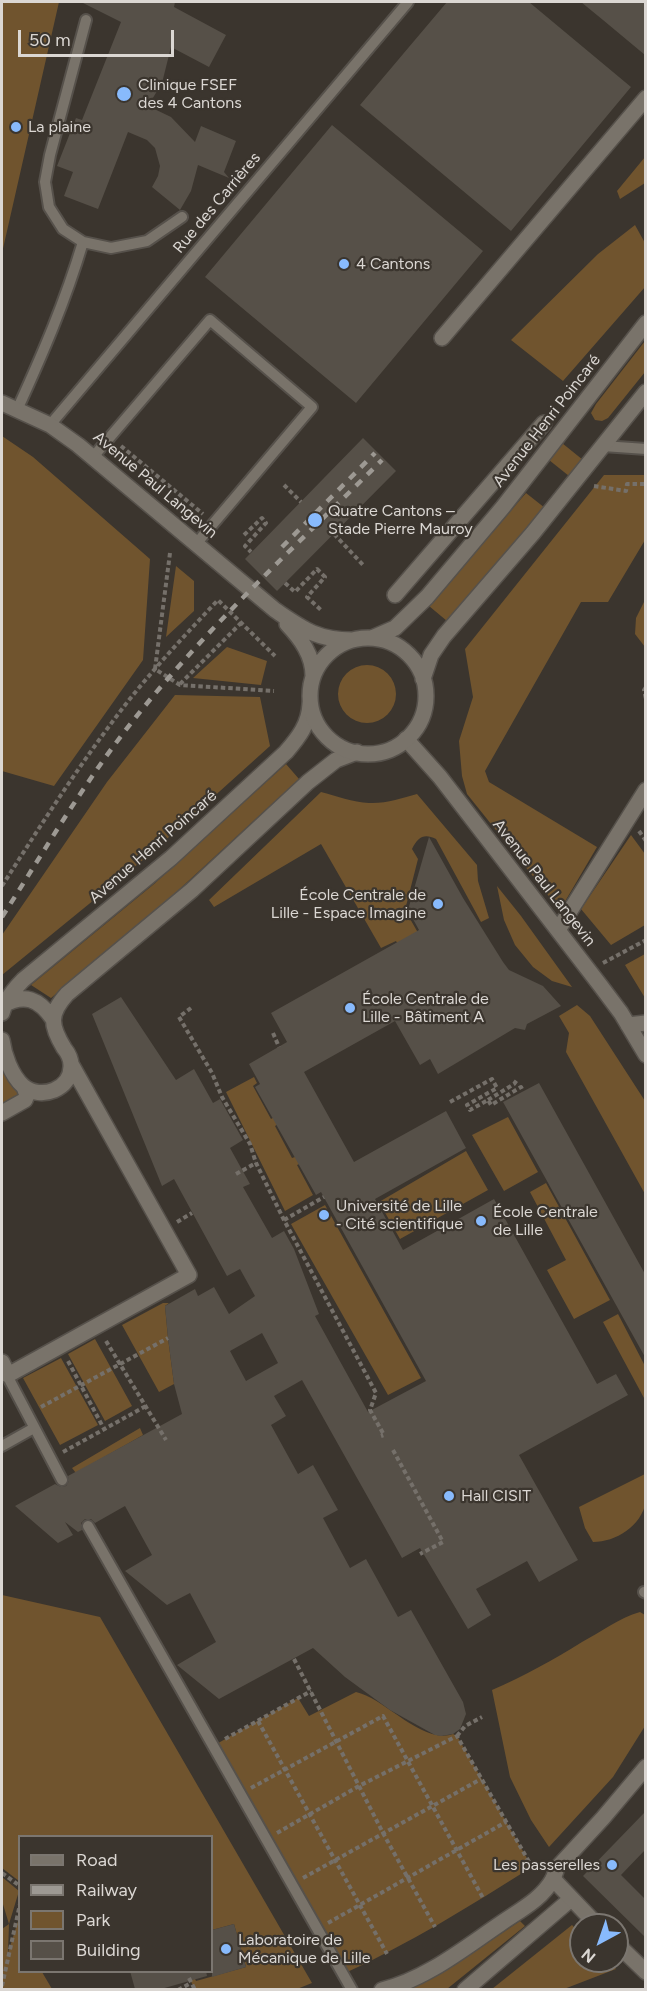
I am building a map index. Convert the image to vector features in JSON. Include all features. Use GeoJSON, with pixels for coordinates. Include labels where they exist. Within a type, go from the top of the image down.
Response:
{"type":"FeatureCollection","features":[{"type":"Feature","properties":{"kind":"street"},"geometry":{"type":"LineString","coordinates":[[442,338],[645,98]]}},
{"type":"Feature","properties":{"kind":"street","name":"Avenue Henri Poincaré"},"geometry":{"type":"LineString","coordinates":[[372,638],[395,628],[427,597],[503,507],[645,323]]}},
{"type":"Feature","properties":{"kind":"street"},"geometry":{"type":"LineString","coordinates":[[423,679],[431,656],[444,636],[533,533],[645,392]]}},
{"type":"Feature","properties":{"kind":"street","name":"Avenue Paul Langevin"},"geometry":{"type":"LineString","coordinates":[[2,403],[50,425],[93,457],[275,610],[311,633],[335,640],[352,640]]}},
{"type":"Feature","properties":{"kind":"street","name":"Avenue Henri Poincaré"},"geometry":{"type":"LineString","coordinates":[[394,596],[544,423]]}},
{"type":"Feature","properties":{"kind":"street","name":"Avenue Paul Langevin"},"geometry":{"type":"LineString","coordinates":[[275,610],[293,630],[307,651],[313,667],[313,677]]}},
{"type":"Feature","properties":{"kind":"street"},"geometry":{"type":"LineString","coordinates":[[53,1019],[54,1011],[67,994],[192,890],[308,782],[336,760],[357,753],[383,752],[395,747],[415,730],[424,711],[426,692],[418,666],[404,650],[386,641],[372,638],[352,640],[328,653],[319,664],[310,690],[310,704],[324,733],[339,746],[357,753]]}},
{"type":"Feature","properties":{"kind":"street","name":"Avenue Henri Poincaré"},"geometry":{"type":"LineString","coordinates":[[2,1009],[13,990],[23,980],[171,858],[286,752],[303,732],[308,722],[310,704]]}},
{"type":"Feature","properties":{"kind":"street","name":"Avenue Paul Langevin"},"geometry":{"type":"LineString","coordinates":[[406,739],[440,777],[589,970],[628,1024],[645,1055]]}},
{"type":"Feature","properties":{"kind":"street"},"geometry":{"type":"LineString","coordinates":[[558,930],[645,790]]}},
{"type":"Feature","properties":{"kind":"street","name":"Avenue Henri Poincaré"},"geometry":{"type":"LineString","coordinates":[[2,1009],[22,998],[40,1005],[53,1019],[55,1030],[69,1055],[71,1064],[189,1275],[97,1326]]}},
{"type":"Feature","properties":{"kind":"street"},"geometry":{"type":"LineString","coordinates":[[628,1024],[645,1023]]}},
{"type":"Feature","properties":{"kind":"street"},"geometry":{"type":"LineString","coordinates":[[2,1040],[13,1073],[27,1095],[25,1100],[2,1113]]}},
{"type":"Feature","properties":{"kind":"street"},"geometry":{"type":"LineString","coordinates":[[24,1087],[40,1092],[60,1088],[67,1081],[71,1064]]}},
{"type":"Feature","properties":{"kind":"street"},"geometry":{"type":"LineString","coordinates":[[2,1362],[9,1375],[97,1326]]}},
{"type":"Feature","properties":{"kind":"street"},"geometry":{"type":"LineString","coordinates":[[382,1989],[402,1984],[454,1956],[519,1913],[547,1889],[557,1868],[603,1818],[645,1767]]}},
{"type":"Feature","properties":{"kind":"street"},"geometry":{"type":"LineString","coordinates":[[553,1879],[585,1913]]}},
{"type":"Feature","properties":{"kind":"street"},"geometry":{"type":"LineString","coordinates":[[465,1989],[571,1899]]}},
{"type":"Feature","properties":{"kind":"street"},"geometry":{"type":"LineString","coordinates":[[629,1956],[645,1972]]}},
{"type":"Feature","properties":{"kind":"lane","name":"Rue des Carrières"},"geometry":{"type":"LineString","coordinates":[[50,425],[408,2]]}},
{"type":"Feature","properties":{"kind":"lane"},"geometry":{"type":"LineString","coordinates":[[86,20],[45,182],[49,207],[63,229],[83,242],[111,248],[147,241],[182,217]]}},
{"type":"Feature","properties":{"kind":"lane"},"geometry":{"type":"LineString","coordinates":[[17,410],[42,357],[68,292],[83,242]]}},
{"type":"Feature","properties":{"kind":"lane"},"geometry":{"type":"LineString","coordinates":[[93,457],[210,320],[312,407],[196,544]]}},
{"type":"Feature","properties":{"kind":"lane"},"geometry":{"type":"LineString","coordinates":[[603,446],[645,449]]}},
{"type":"Feature","properties":{"kind":"lane"},"geometry":{"type":"LineString","coordinates":[[10,1381],[62,1480]]}},
{"type":"Feature","properties":{"kind":"lane"},"geometry":{"type":"LineString","coordinates":[[2,1446],[34,1428]]}},
{"type":"Feature","properties":{"kind":"lane"},"geometry":{"type":"LineString","coordinates":[[88,1526],[352,1989]]}},
{"type":"Feature","properties":{"kind":"path"},"geometry":{"type":"LineString","coordinates":[[110,437],[214,523]]}},
{"type":"Feature","properties":{"kind":"path"},"geometry":{"type":"LineString","coordinates":[[595,485],[626,492],[627,484],[645,484]]}},
{"type":"Feature","properties":{"kind":"path"},"geometry":{"type":"LineString","coordinates":[[284,485],[301,502]]}},
{"type":"Feature","properties":{"kind":"path"},"geometry":{"type":"LineString","coordinates":[[244,535],[262,518],[266,523],[245,546],[251,552]]}},
{"type":"Feature","properties":{"kind":"path"},"geometry":{"type":"LineString","coordinates":[[334,534],[364,566]]}},
{"type":"Feature","properties":{"kind":"path"},"geometry":{"type":"LineString","coordinates":[[155,669],[170,553]]}},
{"type":"Feature","properties":{"kind":"path"},"geometry":{"type":"LineString","coordinates":[[285,583],[295,592],[317,569],[325,577],[307,597],[322,610]]}},
{"type":"Feature","properties":{"kind":"path"},"geometry":{"type":"LineString","coordinates":[[2,886],[75,773],[155,669],[218,600],[275,656]]}},
{"type":"Feature","properties":{"kind":"path"},"geometry":{"type":"LineString","coordinates":[[180,685],[241,623]]}},
{"type":"Feature","properties":{"kind":"path"},"geometry":{"type":"LineString","coordinates":[[155,669],[180,685],[274,691]]}},
{"type":"Feature","properties":{"kind":"path"},"geometry":{"type":"LineString","coordinates":[[645,687],[645,699]]}},
{"type":"Feature","properties":{"kind":"path"},"geometry":{"type":"LineString","coordinates":[[589,970],[645,940]]}},
{"type":"Feature","properties":{"kind":"path"},"geometry":{"type":"LineString","coordinates":[[191,1008],[179,1017],[250,1144],[256,1163],[284,1220],[376,1393],[370,1410],[384,1435],[381,1436]]}},
{"type":"Feature","properties":{"kind":"path"},"geometry":{"type":"LineString","coordinates":[[273,1033],[279,1047]]}},
{"type":"Feature","properties":{"kind":"path"},"geometry":{"type":"LineString","coordinates":[[450,1102],[492,1078],[497,1088],[467,1105],[470,1110],[517,1080]]}},
{"type":"Feature","properties":{"kind":"path"},"geometry":{"type":"LineString","coordinates":[[488,1100],[491,1105],[521,1088],[524,1091]]}},
{"type":"Feature","properties":{"kind":"path"},"geometry":{"type":"LineString","coordinates":[[236,1174],[256,1163]]}},
{"type":"Feature","properties":{"kind":"path"},"geometry":{"type":"LineString","coordinates":[[284,1220],[324,1197]]}},
{"type":"Feature","properties":{"kind":"path"},"geometry":{"type":"LineString","coordinates":[[97,1326],[166,1440]]}},
{"type":"Feature","properties":{"kind":"path"},"geometry":{"type":"LineString","coordinates":[[27,1415],[168,1338]]}},
{"type":"Feature","properties":{"kind":"path"},"geometry":{"type":"LineString","coordinates":[[60,1347],[104,1429]]}},
{"type":"Feature","properties":{"kind":"path"},"geometry":{"type":"LineString","coordinates":[[51,1459],[146,1406]]}},
{"type":"Feature","properties":{"kind":"path"},"geometry":{"type":"LineString","coordinates":[[393,1450],[443,1542],[420,1554]]}},
{"type":"Feature","properties":{"kind":"path"},"geometry":{"type":"LineString","coordinates":[[294,1659],[435,1928]]}},
{"type":"Feature","properties":{"kind":"path"},"geometry":{"type":"LineString","coordinates":[[213,1746],[311,1691]]}},
{"type":"Feature","properties":{"kind":"path"},"geometry":{"type":"LineString","coordinates":[[240,1794],[383,1716],[483,1898]]}},
{"type":"Feature","properties":{"kind":"path"},"geometry":{"type":"LineString","coordinates":[[266,1839],[359,1786],[457,1736],[465,1726],[482,1717]]}},
{"type":"Feature","properties":{"kind":"path"},"geometry":{"type":"LineString","coordinates":[[258,1721],[387,1954]]}},
{"type":"Feature","properties":{"kind":"path"},"geometry":{"type":"LineString","coordinates":[[457,1736],[532,1867]]}},
{"type":"Feature","properties":{"kind":"path"},"geometry":{"type":"LineString","coordinates":[[291,1884],[481,1779]]}},
{"type":"Feature","properties":{"kind":"path"},"geometry":{"type":"LineString","coordinates":[[317,1929],[506,1822]]}},
{"type":"Feature","properties":{"kind":"path"},"geometry":{"type":"LineString","coordinates":[[2,1874],[18,1885]]}},
{"type":"Feature","properties":{"kind":"path"},"geometry":{"type":"LineString","coordinates":[[2,1986],[18,1913]]}},
{"type":"Feature","properties":{"kind":"path"},"geometry":{"type":"LineString","coordinates":[[178,1989],[190,1981],[195,1989]]}},
{"type":"Feature","properties":{"kind":"green space","name":"La plaine"},"geometry":{"type":"Polygon","coordinates":[[[2,2],[59,2],[2,253],[2,2]]]}},
{"type":"Feature","properties":{"kind":"green space"},"geometry":{"type":"Polygon","coordinates":[[[645,157],[645,183],[620,199],[617,191],[645,157]]]}},
{"type":"Feature","properties":{"kind":"green space"},"geometry":{"type":"Polygon","coordinates":[[[635,225],[645,243],[645,287],[563,381],[511,340],[598,254],[635,225]]]}},
{"type":"Feature","properties":{"kind":"green space"},"geometry":{"type":"Polygon","coordinates":[[[645,341],[645,372],[608,418],[602,421],[595,420],[591,413],[596,404],[645,341]]]}},
{"type":"Feature","properties":{"kind":"green space"},"geometry":{"type":"Polygon","coordinates":[[[2,436],[33,457],[150,559],[143,660],[54,786],[2,771],[2,436]]]}},
{"type":"Feature","properties":{"kind":"green space"},"geometry":{"type":"Polygon","coordinates":[[[562,443],[583,460],[569,476],[549,460],[562,443]]]}},
{"type":"Feature","properties":{"kind":"green space"},"geometry":{"type":"Polygon","coordinates":[[[604,475],[645,475],[645,540],[608,602],[581,602],[485,771],[489,782],[597,847],[560,910],[467,794],[462,776],[459,741],[473,697],[465,649],[604,475]]]}},
{"type":"Feature","properties":{"kind":"green space"},"geometry":{"type":"Polygon","coordinates":[[[526,493],[545,508],[447,621],[429,606],[526,493]]]}},
{"type":"Feature","properties":{"kind":"green space"},"geometry":{"type":"Polygon","coordinates":[[[176,566],[194,581],[194,611],[166,637],[176,566]]]}},
{"type":"Feature","properties":{"kind":"green space"},"geometry":{"type":"Polygon","coordinates":[[[645,600],[645,647],[635,634],[636,618],[645,600]]]}},
{"type":"Feature","properties":{"kind":"green space"},"geometry":{"type":"Polygon","coordinates":[[[227,647],[267,661],[261,685],[193,678],[227,647]]]}},
{"type":"Feature","properties":{"kind":"green space"},"geometry":{"type":"Polygon","coordinates":[[[367,665],[378,667],[391,678],[396,694],[394,705],[383,718],[367,723],[356,721],[343,710],[338,694],[340,683],[351,670],[367,665]]]}},
{"type":"Feature","properties":{"kind":"green space"},"geometry":{"type":"Polygon","coordinates":[[[175,695],[260,697],[270,746],[149,855],[2,975],[2,935],[107,782],[175,695]]]}},
{"type":"Feature","properties":{"kind":"green space"},"geometry":{"type":"Polygon","coordinates":[[[286,764],[299,779],[171,897],[51,998],[31,985],[154,884],[286,764]]]}},
{"type":"Feature","properties":{"kind":"green space"},"geometry":{"type":"Polygon","coordinates":[[[321,792],[369,803],[387,802],[417,794],[477,865],[478,881],[489,918],[481,922],[436,839],[428,836],[422,837],[412,849],[418,859],[405,910],[441,973],[432,1004],[396,941],[381,948],[321,844],[214,907],[209,900],[321,792]]]}},
{"type":"Feature","properties":{"kind":"green space"},"geometry":{"type":"Polygon","coordinates":[[[631,835],[645,854],[645,925],[611,945],[581,909],[631,835]]]}},
{"type":"Feature","properties":{"kind":"green space"},"geometry":{"type":"Polygon","coordinates":[[[497,886],[572,987],[552,981],[533,967],[515,945],[504,920],[497,886]]]}},
{"type":"Feature","properties":{"kind":"green space"},"geometry":{"type":"Polygon","coordinates":[[[645,954],[645,998],[625,965],[645,954]]]}},
{"type":"Feature","properties":{"kind":"green space"},"geometry":{"type":"Polygon","coordinates":[[[577,1005],[590,1016],[645,1101],[645,1194],[566,1052],[569,1033],[559,1016],[577,1005]]]}},
{"type":"Feature","properties":{"kind":"green space"},"geometry":{"type":"Polygon","coordinates":[[[2,1040],[27,1095],[2,1113],[2,1040]]]}},
{"type":"Feature","properties":{"kind":"green space"},"geometry":{"type":"Polygon","coordinates":[[[254,1077],[257,1083],[253,1086],[271,1119],[276,1116],[280,1123],[275,1126],[292,1158],[298,1156],[302,1163],[297,1165],[313,1195],[285,1211],[226,1092],[254,1077]]]}},
{"type":"Feature","properties":{"kind":"green space"},"geometry":{"type":"Polygon","coordinates":[[[508,1117],[538,1172],[504,1191],[472,1135],[508,1117]]]}},
{"type":"Feature","properties":{"kind":"green space"},"geometry":{"type":"Polygon","coordinates":[[[466,1151],[488,1190],[400,1239],[379,1202],[466,1151]]]}},
{"type":"Feature","properties":{"kind":"green space"},"geometry":{"type":"Polygon","coordinates":[[[546,1183],[610,1300],[574,1319],[547,1270],[566,1260],[530,1192],[546,1183]]]}},
{"type":"Feature","properties":{"kind":"green space"},"geometry":{"type":"Polygon","coordinates":[[[325,1205],[421,1378],[388,1395],[291,1224],[325,1205]]]}},
{"type":"Feature","properties":{"kind":"green space"},"geometry":{"type":"Polygon","coordinates":[[[163,1303],[169,1303],[165,1306],[174,1384],[159,1392],[122,1325],[163,1303]]]}},
{"type":"Feature","properties":{"kind":"green space"},"geometry":{"type":"Polygon","coordinates":[[[618,1314],[645,1366],[644,1398],[603,1322],[618,1314]]]}},
{"type":"Feature","properties":{"kind":"green space"},"geometry":{"type":"Polygon","coordinates":[[[95,1339],[132,1406],[105,1421],[68,1354],[95,1339]]]}},
{"type":"Feature","properties":{"kind":"green space"},"geometry":{"type":"Polygon","coordinates":[[[61,1358],[98,1425],[60,1445],[23,1378],[61,1358]]]}},
{"type":"Feature","properties":{"kind":"green space"},"geometry":{"type":"Polygon","coordinates":[[[140,1428],[143,1435],[76,1473],[72,1468],[140,1428]]]}},
{"type":"Feature","properties":{"kind":"green space"},"geometry":{"type":"Polygon","coordinates":[[[645,1474],[646,1502],[639,1518],[619,1536],[593,1542],[585,1528],[579,1507],[645,1474]]]}},
{"type":"Feature","properties":{"kind":"green space"},"geometry":{"type":"Polygon","coordinates":[[[2,1595],[100,1617],[312,1983],[297,1989],[195,1989],[189,1978],[194,1977],[196,1981],[246,1967],[234,1924],[213,1930],[213,1835],[18,1835],[18,1880],[2,1868],[2,1595]]]}},
{"type":"Feature","properties":{"kind":"green space"},"geometry":{"type":"Polygon","coordinates":[[[640,1612],[645,1615],[645,1726],[613,1777],[549,1847],[531,1820],[510,1777],[492,1690],[538,1668],[617,1621],[640,1612]]]}},
{"type":"Feature","properties":{"kind":"green space"},"geometry":{"type":"Polygon","coordinates":[[[356,1692],[367,1696],[429,1733],[457,1736],[532,1867],[415,1937],[343,1974],[213,1746],[298,1698],[309,1716],[356,1692]]]}},
{"type":"Feature","properties":{"kind":"green space"},"geometry":{"type":"Polygon","coordinates":[[[2,1877],[18,1890],[9,1924],[2,1901],[2,1877]]]}},
{"type":"Feature","properties":{"kind":"green space"},"geometry":{"type":"Polygon","coordinates":[[[18,1921],[18,1973],[43,1973],[52,1989],[2,1989],[2,1929],[9,1924],[8,1953],[18,1921]]]}},
{"type":"Feature","properties":{"kind":"green space"},"geometry":{"type":"Polygon","coordinates":[[[520,1921],[525,1926],[447,1989],[407,1990],[469,1955],[520,1921]]]}},
{"type":"Feature","properties":{"kind":"green space"},"geometry":{"type":"Polygon","coordinates":[[[569,1927],[569,1973],[606,1973],[564,1989],[492,1989],[569,1927]]]}},
{"type":"Feature","properties":{"kind":"building","name":"Clinique FSEF des 4 Cantons"},"geometry":{"type":"Polygon","coordinates":[[[81,2],[175,2],[174,7],[226,35],[209,67],[171,47],[162,83],[148,106],[171,117],[195,142],[201,126],[236,141],[224,172],[229,178],[198,165],[191,191],[180,210],[152,187],[160,166],[155,148],[147,140],[128,132],[98,209],[64,196],[73,172],[57,166],[76,118],[82,120],[121,22],[81,2]]]}},
{"type":"Feature","properties":{"kind":"building"},"geometry":{"type":"Polygon","coordinates":[[[447,2],[529,2],[631,87],[511,231],[360,105],[447,2]]]}},
{"type":"Feature","properties":{"kind":"building"},"geometry":{"type":"Polygon","coordinates":[[[581,2],[645,2],[645,55],[603,20],[581,2]]]}},
{"type":"Feature","properties":{"kind":"building","name":"4 Cantons"},"geometry":{"type":"Polygon","coordinates":[[[332,125],[483,251],[356,403],[205,277],[332,125]]]}},
{"type":"Feature","properties":{"kind":"building","name":"Quatre Cantons – Stade Pierre Mauroy"},"geometry":{"type":"Polygon","coordinates":[[[363,438],[396,471],[277,591],[245,559],[363,438]]]}},
{"type":"Feature","properties":{"kind":"building"},"geometry":{"type":"Polygon","coordinates":[[[429,837],[463,898],[509,970],[543,986],[561,1006],[527,1024],[525,1030],[515,1028],[438,1074],[430,1059],[420,1065],[395,1021],[304,1072],[354,1162],[446,1111],[466,1148],[375,1199],[403,1250],[494,1199],[597,1384],[616,1374],[628,1395],[519,1455],[578,1560],[539,1582],[527,1561],[476,1589],[491,1615],[468,1629],[420,1548],[402,1558],[302,1380],[274,1396],[286,1416],[271,1425],[298,1474],[313,1465],[338,1510],[323,1518],[350,1568],[366,1559],[398,1617],[411,1610],[463,1702],[466,1714],[460,1729],[453,1734],[441,1736],[435,1735],[390,1710],[345,1677],[313,1648],[219,1699],[177,1665],[216,1642],[190,1593],[167,1605],[125,1571],[152,1555],[125,1506],[95,1523],[91,1519],[85,1519],[81,1523],[82,1530],[78,1532],[65,1522],[73,1535],[58,1543],[15,1506],[55,1484],[61,1487],[66,1486],[69,1481],[68,1476],[182,1414],[174,1384],[165,1306],[195,1289],[198,1296],[214,1287],[229,1314],[255,1296],[240,1269],[227,1276],[174,1179],[162,1186],[92,1014],[121,997],[176,1080],[194,1069],[213,1103],[220,1099],[243,1140],[230,1148],[250,1184],[243,1187],[272,1238],[284,1231],[294,1249],[319,1314],[315,1316],[368,1412],[426,1381],[321,1192],[316,1195],[255,1087],[260,1084],[249,1064],[287,1042],[271,1013],[419,930],[408,910],[429,837]],[[262,1333],[230,1351],[246,1381],[278,1363],[262,1333]]]}},
{"type":"Feature","properties":{"kind":"building"},"geometry":{"type":"Polygon","coordinates":[[[539,1083],[645,1274],[645,1357],[503,1102],[539,1083]]]}},
{"type":"Feature","properties":{"kind":"building","name":"Les passerelles"},"geometry":{"type":"Polygon","coordinates":[[[645,1812],[645,1850],[621,1875],[645,1899],[645,1937],[629,1921],[629,1913],[621,1913],[583,1876],[645,1812]]]}},
{"type":"Feature","properties":{"kind":"building"},"geometry":{"type":"Polygon","coordinates":[[[234,1924],[246,1967],[212,1977],[213,1930],[234,1924]]]}},
{"type":"Feature","properties":{"kind":"building"},"geometry":{"type":"Polygon","coordinates":[[[131,1973],[206,1973],[207,1976],[161,1989],[135,1989],[131,1973]]]}},
{"type":"Feature","properties":{"kind":"railway"},"geometry":{"type":"LineString","coordinates":[[282,547],[375,453]]}},
{"type":"Feature","properties":{"kind":"railway"},"geometry":{"type":"LineString","coordinates":[[2,917],[100,765],[164,683],[224,617],[382,460]]}},
{"type":"Feature","properties":{"kind":"place","name":"Clinique FSEF des 4 Cantons"},"geometry":{"type":"Point","coordinates":[124,94]}},
{"type":"Feature","properties":{"kind":"place","name":"La plaine"},"geometry":{"type":"Point","coordinates":[16,127]}},
{"type":"Feature","properties":{"kind":"place","name":"4 Cantons"},"geometry":{"type":"Point","coordinates":[344,264]}},
{"type":"Feature","properties":{"kind":"place","name":"Quatre Cantons – Stade Pierre Mauroy"},"geometry":{"type":"Point","coordinates":[315,520]}},
{"type":"Feature","properties":{"kind":"place","name":"École Centrale de Lille - Espace Imagine"},"geometry":{"type":"Point","coordinates":[438,904]}},
{"type":"Feature","properties":{"kind":"place","name":"École Centrale de Lille - Bâtiment A"},"geometry":{"type":"Point","coordinates":[350,1008]}},
{"type":"Feature","properties":{"kind":"place","name":"Université de Lille ‐ Cité scientifique"},"geometry":{"type":"Point","coordinates":[324,1215]}},
{"type":"Feature","properties":{"kind":"place","name":"École Centrale de Lille"},"geometry":{"type":"Point","coordinates":[481,1221]}},
{"type":"Feature","properties":{"kind":"place","name":"Hall CISIT"},"geometry":{"type":"Point","coordinates":[449,1496]}},
{"type":"Feature","properties":{"kind":"place","name":"Les passerelles"},"geometry":{"type":"Point","coordinates":[612,1865]}},
{"type":"Feature","properties":{"kind":"place","name":"Laboratoire de Mécanique de Lille"},"geometry":{"type":"Point","coordinates":[226,1949]}}]}
